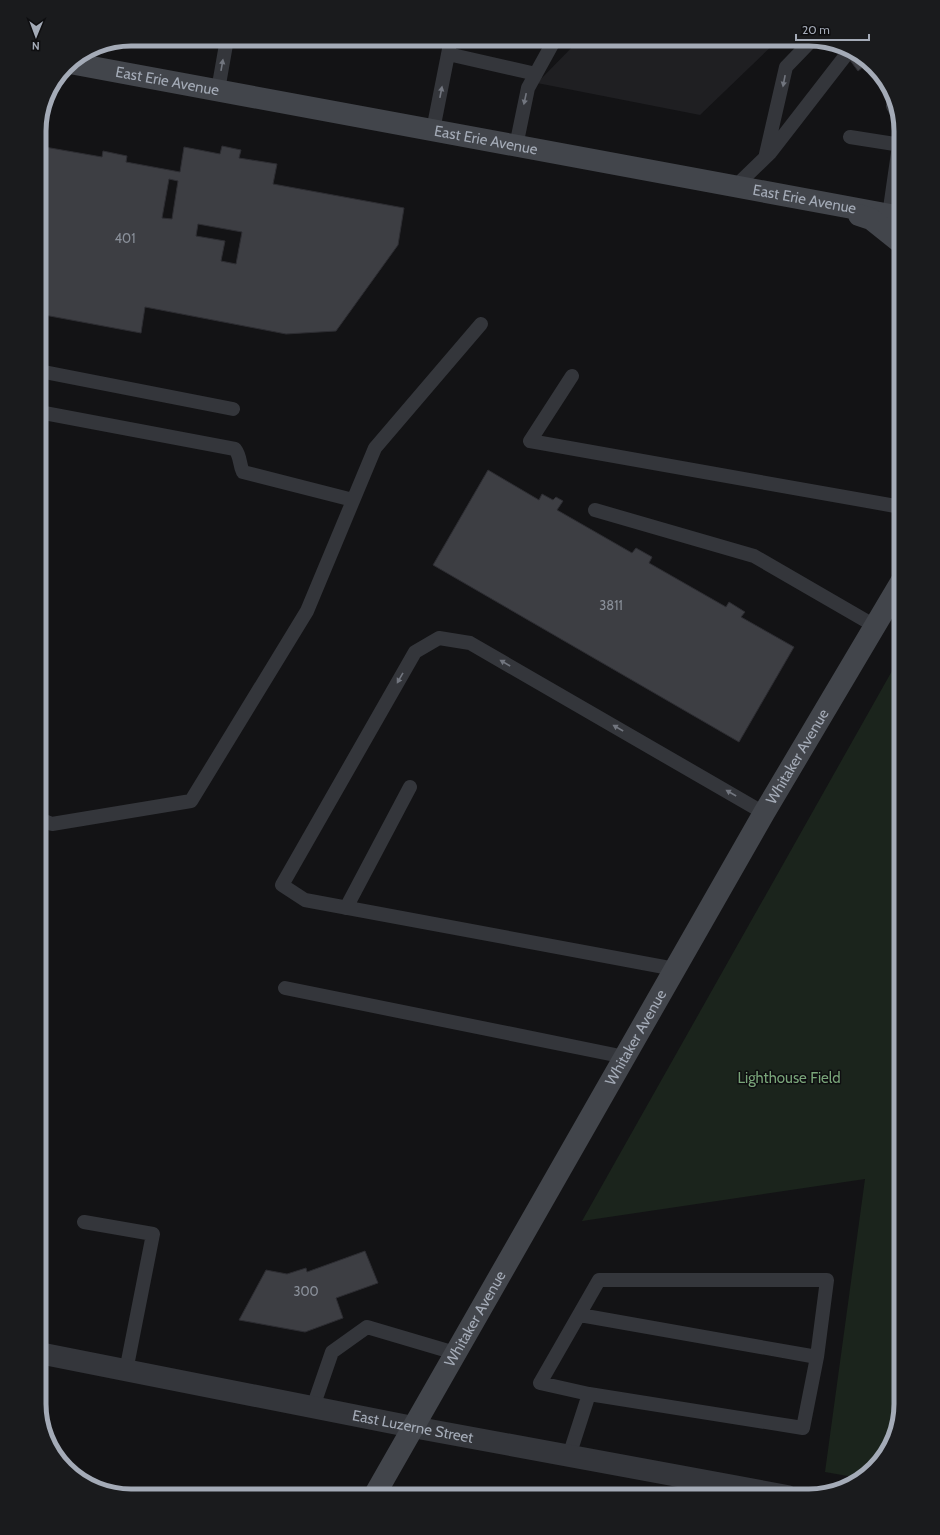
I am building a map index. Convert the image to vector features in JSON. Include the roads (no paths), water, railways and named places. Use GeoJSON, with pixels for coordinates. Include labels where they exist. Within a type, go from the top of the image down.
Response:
{"type":"FeatureCollection","features":[{"type":"Feature","properties":{"kind":"main road","name":"East Erie Avenue"},"geometry":{"type":"LineString","coordinates":[[78,64],[894,216]]}},
{"type":"Feature","properties":{"kind":"main road"},"geometry":{"type":"LineString","coordinates":[[826,203],[871,219],[894,237]]}},
{"type":"Feature","properties":{"kind":"main road","name":"Whitaker Avenue"},"geometry":{"type":"LineString","coordinates":[[378,1489],[764,813],[894,594]]}},
{"type":"Feature","properties":{"kind":"street","name":"East Luzerne Street"},"geometry":{"type":"LineString","coordinates":[[46,1354],[413,1427],[749,1489]]}},
{"type":"Feature","properties":{"kind":"lane"},"geometry":{"type":"LineString","coordinates":[[218,90],[226,46]]}},
{"type":"Feature","properties":{"kind":"lane"},"geometry":{"type":"LineString","coordinates":[[433,130],[450,46]]}},
{"type":"Feature","properties":{"kind":"lane"},"geometry":{"type":"LineString","coordinates":[[516,146],[528,88],[551,46]]}},
{"type":"Feature","properties":{"kind":"lane"},"geometry":{"type":"LineString","coordinates":[[766,156],[786,67],[806,46]]}},
{"type":"Feature","properties":{"kind":"lane"},"geometry":{"type":"LineString","coordinates":[[448,54],[536,74]]}},
{"type":"Feature","properties":{"kind":"lane"},"geometry":{"type":"LineString","coordinates":[[740,188],[742,181],[770,153],[846,55]]}},
{"type":"Feature","properties":{"kind":"lane"},"geometry":{"type":"LineString","coordinates":[[850,137],[894,141]]}},
{"type":"Feature","properties":{"kind":"lane"},"geometry":{"type":"LineString","coordinates":[[46,822],[52,824],[191,801],[307,611],[375,448],[481,324]]}},
{"type":"Feature","properties":{"kind":"lane"},"geometry":{"type":"LineString","coordinates":[[46,372],[233,409]]}},
{"type":"Feature","properties":{"kind":"lane"},"geometry":{"type":"LineString","coordinates":[[572,376],[530,441],[894,506]]}},
{"type":"Feature","properties":{"kind":"lane"},"geometry":{"type":"LineString","coordinates":[[46,413],[235,449],[240,455],[240,466],[243,472],[353,500]]}},
{"type":"Feature","properties":{"kind":"lane"},"geometry":{"type":"LineString","coordinates":[[595,510],[754,556],[875,626]]}},
{"type":"Feature","properties":{"kind":"lane"},"geometry":{"type":"LineString","coordinates":[[675,969],[306,900],[282,885],[415,652],[439,638],[470,643],[764,813]]}},
{"type":"Feature","properties":{"kind":"lane"},"geometry":{"type":"LineString","coordinates":[[346,908],[410,787]]}},
{"type":"Feature","properties":{"kind":"lane"},"geometry":{"type":"LineString","coordinates":[[285,988],[625,1057]]}},
{"type":"Feature","properties":{"kind":"lane"},"geometry":{"type":"LineString","coordinates":[[84,1222],[153,1234],[126,1371]]}},
{"type":"Feature","properties":{"kind":"lane"},"geometry":{"type":"LineString","coordinates":[[599,1280],[827,1280],[817,1357],[803,1428],[589,1394],[540,1384],[580,1315],[599,1280]]}},
{"type":"Feature","properties":{"kind":"lane"},"geometry":{"type":"LineString","coordinates":[[580,1315],[817,1357]]}},
{"type":"Feature","properties":{"kind":"lane"},"geometry":{"type":"LineString","coordinates":[[313,1407],[332,1352],[367,1327],[455,1354]]}},
{"type":"Feature","properties":{"kind":"lane"},"geometry":{"type":"LineString","coordinates":[[569,1456],[589,1394]]}},
{"type":"Feature","properties":{"kind":"park label","name":"Lighthouse Field"},"geometry":{"type":"Point","coordinates":[789,1078]}}]}
